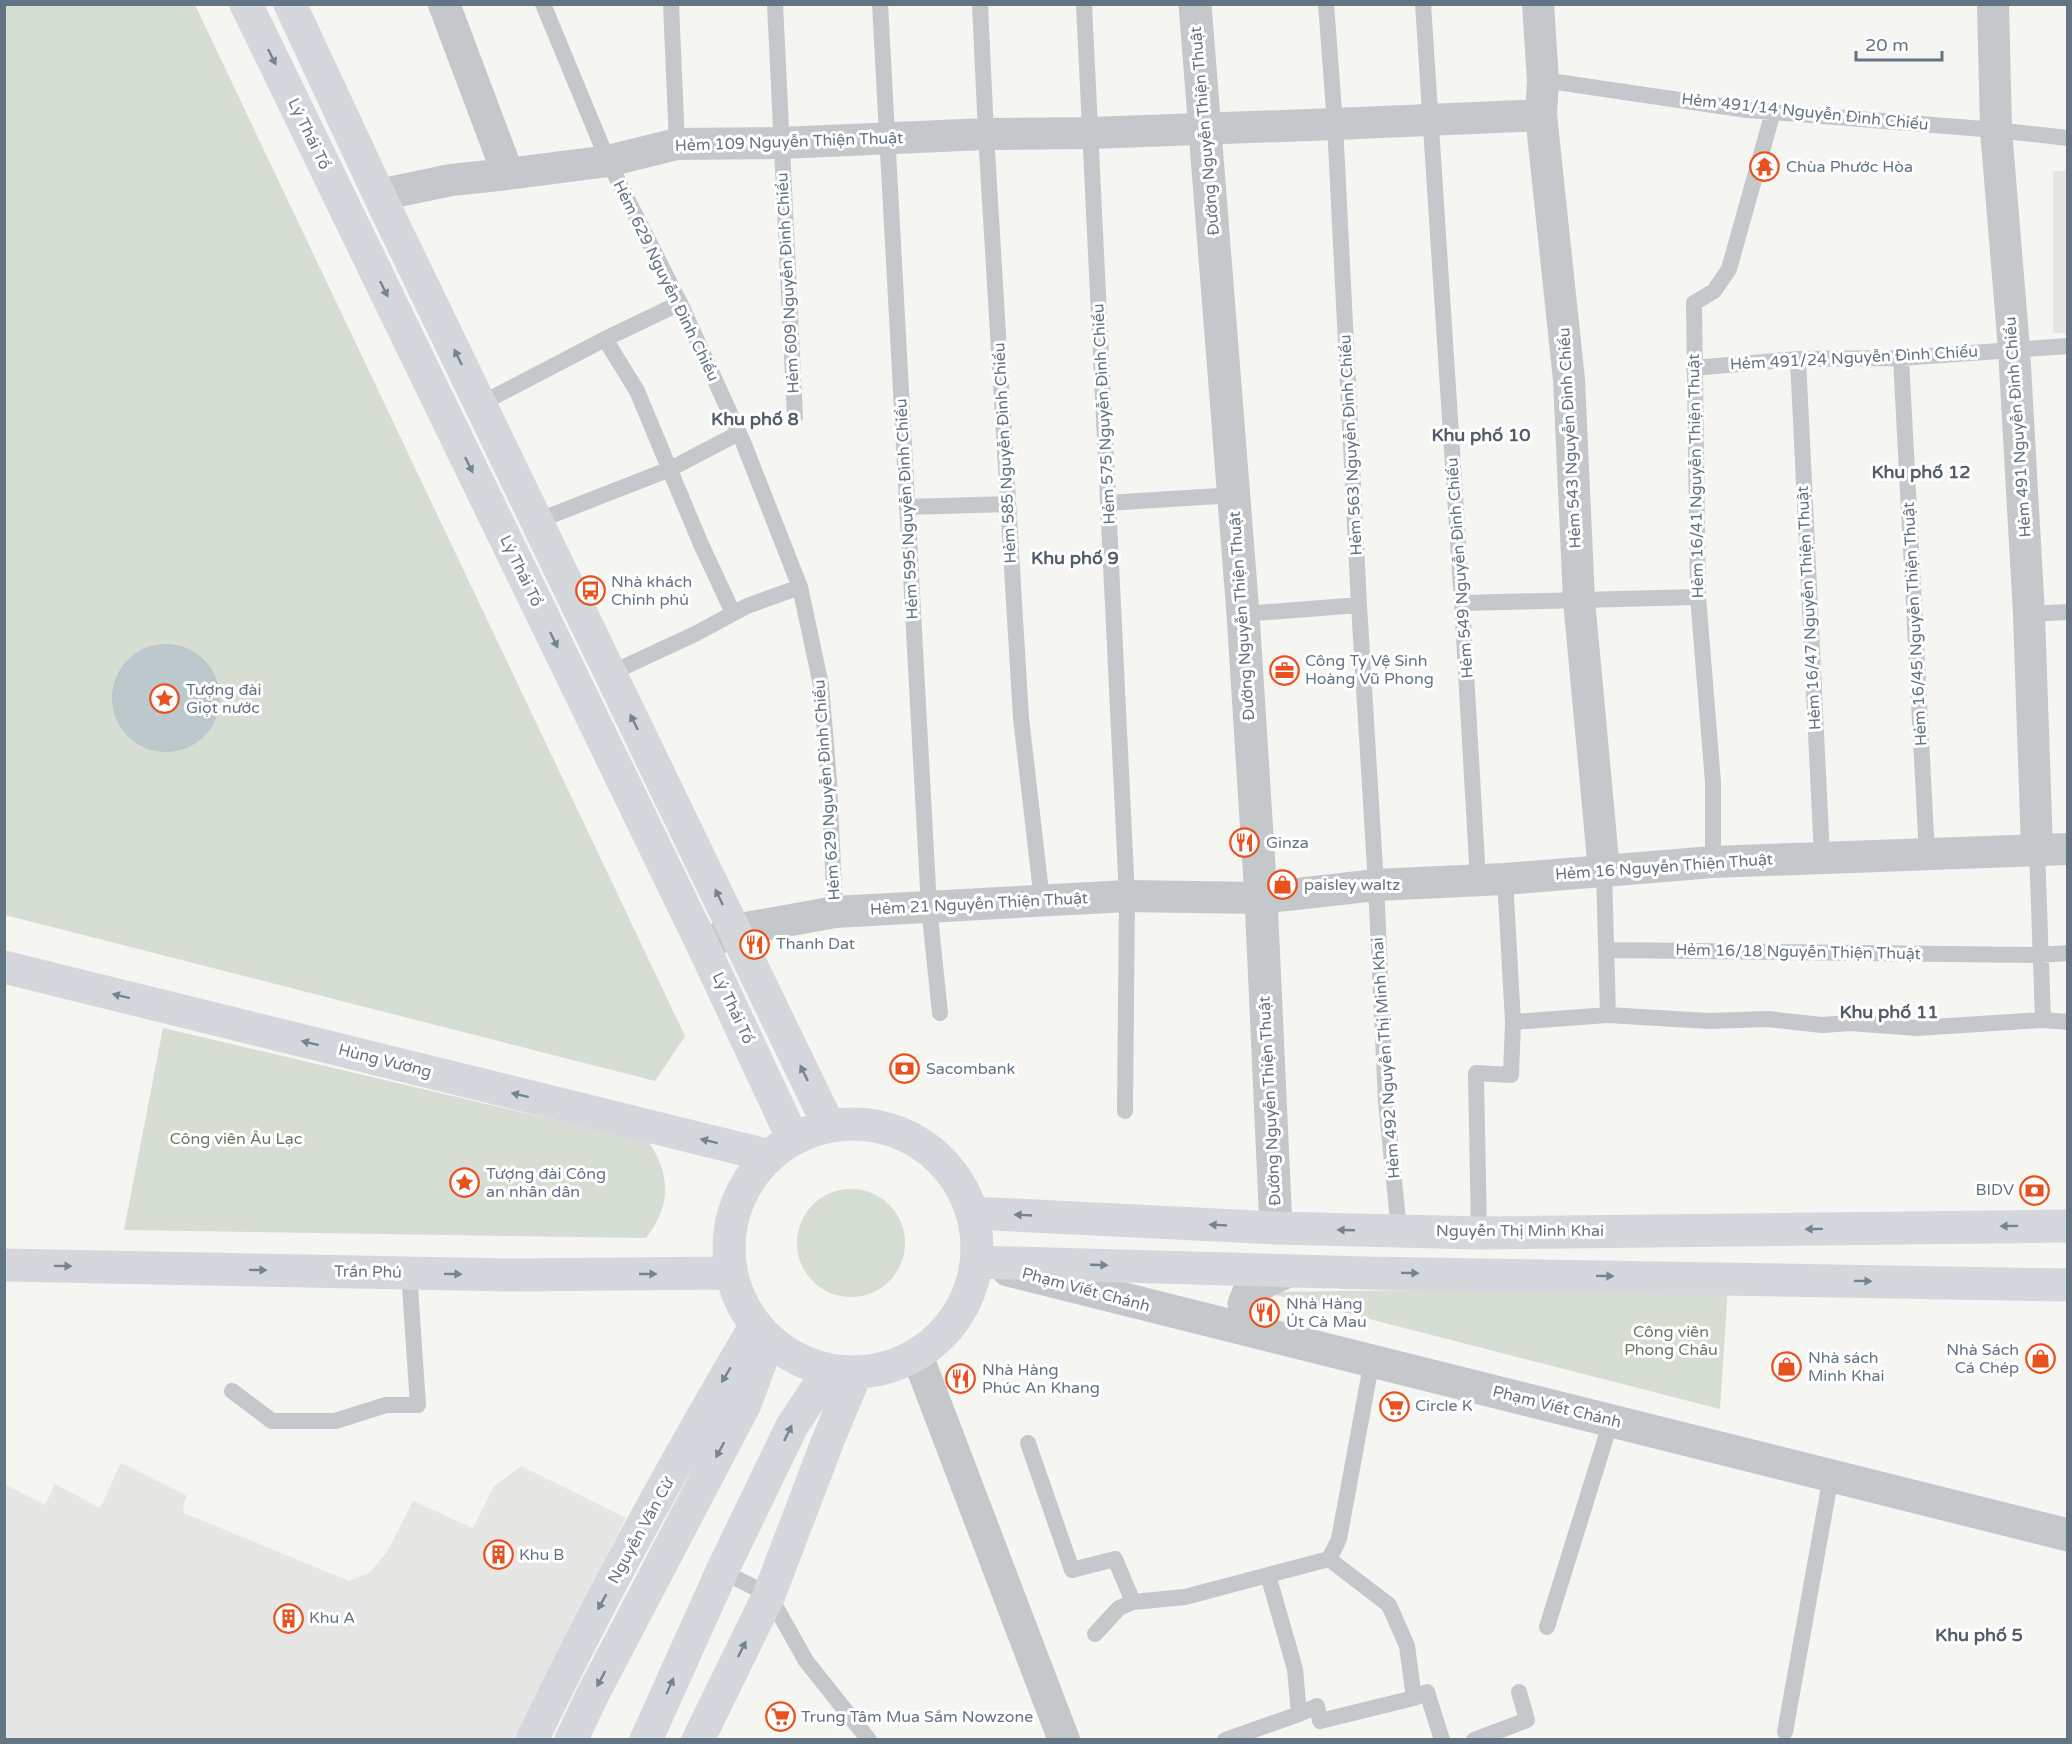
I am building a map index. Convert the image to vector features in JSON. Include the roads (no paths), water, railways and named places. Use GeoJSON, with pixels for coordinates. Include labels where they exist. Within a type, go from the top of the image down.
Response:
{"type":"FeatureCollection","features":[{"type":"Feature","properties":{"kind":"main road","name":"Lý Thái Tổ"},"geometry":{"type":"LineString","coordinates":[[246,4],[703,946],[780,1147]]}},
{"type":"Feature","properties":{"kind":"main road"},"geometry":{"type":"LineString","coordinates":[[290,4],[378,195],[829,1126]]}},
{"type":"Feature","properties":{"kind":"main road","name":"Hùng Vương"},"geometry":{"type":"LineString","coordinates":[[4,967],[780,1147]]}},
{"type":"Feature","properties":{"kind":"main road"},"geometry":{"type":"LineString","coordinates":[[855,1124],[881,1127],[928,1149],[947,1167],[962,1188],[973,1213],[977,1237],[977,1262],[960,1313],[942,1336],[917,1355],[878,1370],[842,1372],[802,1361],[785,1352],[763,1332],[745,1309],[731,1273],[729,1249],[731,1226],[737,1203],[747,1181],[780,1147],[829,1126],[855,1124]]}},
{"type":"Feature","properties":{"kind":"main road","name":"Nguyễn Thị Minh Khai"},"geometry":{"type":"LineString","coordinates":[[973,1213],[1389,1232],[1398,1230],[1479,1233],[2067,1226]]}},
{"type":"Feature","properties":{"kind":"main road"},"geometry":{"type":"LineString","coordinates":[[977,1262],[1288,1271],[2067,1285]]}},
{"type":"Feature","properties":{"kind":"main road","name":"Trần Phú"},"geometry":{"type":"LineString","coordinates":[[4,1265],[512,1275],[731,1273]]}},
{"type":"Feature","properties":{"kind":"main road","name":"Nguyễn Văn Cừ"},"geometry":{"type":"LineString","coordinates":[[532,1740],[578,1645],[717,1391],[763,1332]]}},
{"type":"Feature","properties":{"kind":"main road","name":"Nguyễn Văn Cừ"},"geometry":{"type":"LineString","coordinates":[[571,1740],[745,1404],[763,1332]]}},
{"type":"Feature","properties":{"kind":"main road"},"geometry":{"type":"LineString","coordinates":[[646,1740],[722,1571],[792,1426],[842,1372]]}},
{"type":"Feature","properties":{"kind":"main road"},"geometry":{"type":"LineString","coordinates":[[698,1740],[769,1595],[827,1443],[842,1372]]}},
{"type":"Feature","properties":{"kind":"street"},"geometry":{"type":"LineString","coordinates":[[444,4],[508,174]]}},
{"type":"Feature","properties":{"kind":"street","name":"Đường Nguyễn Thiện Thuật"},"geometry":{"type":"LineString","coordinates":[[1195,4],[1243,614],[1261,898],[1276,1228]]}},
{"type":"Feature","properties":{"kind":"street","name":"Hẻm 543 Nguyễn Ðình Chiểu"},"geometry":{"type":"LineString","coordinates":[[1538,4],[1543,80],[1541,114],[1569,380],[1579,600],[1604,871]]}},
{"type":"Feature","properties":{"kind":"street","name":"Hẻm 491 Nguyễn Ðình Chiểu"},"geometry":{"type":"LineString","coordinates":[[1993,4],[1996,130],[2014,349],[2029,614],[2052,849]]}},
{"type":"Feature","properties":{"kind":"street","name":"Hẻm 109 Nguyễn Thiện Thuật"},"geometry":{"type":"LineString","coordinates":[[378,195],[451,180],[608,161],[677,144],[1091,133],[1541,114]]}},
{"type":"Feature","properties":{"kind":"street","name":"Hẻm 16 Nguyễn Thiện Thuật"},"geometry":{"type":"LineString","coordinates":[[1261,898],[1377,885],[1492,880],[1713,862],[2052,849]]}},
{"type":"Feature","properties":{"kind":"street","name":"Hẻm 21 Nguyễn Thiện Thuật"},"geometry":{"type":"LineString","coordinates":[[703,946],[735,930],[835,912],[1127,896],[1261,898]]}},
{"type":"Feature","properties":{"kind":"street","name":"Phạm Viết Chánh"},"geometry":{"type":"LineString","coordinates":[[977,1262],[2067,1535]]}},
{"type":"Feature","properties":{"kind":"street"},"geometry":{"type":"LineString","coordinates":[[1272,1336],[1251,1320],[1244,1304],[1250,1289],[1288,1271]]}},
{"type":"Feature","properties":{"kind":"street"},"geometry":{"type":"LineString","coordinates":[[917,1355],[1064,1740]]}},
{"type":"Feature","properties":{"kind":"lane","name":"Hẻm 629 Nguyễn Ðình Chiểu"},"geometry":{"type":"LineString","coordinates":[[543,4],[608,161],[680,303],[739,433],[800,587],[821,685],[829,781],[835,912]]}},
{"type":"Feature","properties":{"kind":"lane"},"geometry":{"type":"LineString","coordinates":[[670,4],[677,144]]}},
{"type":"Feature","properties":{"kind":"lane","name":"Hẻm 609 Nguyễn Ðình Chiểu"},"geometry":{"type":"LineString","coordinates":[[775,4],[795,417]]}},
{"type":"Feature","properties":{"kind":"lane","name":"Hẻm 595 Nguyễn Ðình Chiểu"},"geometry":{"type":"LineString","coordinates":[[880,4],[929,907],[940,1013]]}},
{"type":"Feature","properties":{"kind":"lane","name":"Hẻm 585 Nguyễn Ðình Chiểu"},"geometry":{"type":"LineString","coordinates":[[980,4],[1021,718],[1041,901]]}},
{"type":"Feature","properties":{"kind":"lane","name":"Hẻm 575 Nguyễn Ðình Chiểu"},"geometry":{"type":"LineString","coordinates":[[1084,4],[1127,896],[1125,1111]]}},
{"type":"Feature","properties":{"kind":"lane","name":"Hẻm 563 Nguyễn Ðình Chiểu"},"geometry":{"type":"LineString","coordinates":[[1326,4],[1335,124],[1359,605],[1377,885]]}},
{"type":"Feature","properties":{"kind":"lane","name":"Hẻm 549 Nguyễn Ðình Chiểu"},"geometry":{"type":"LineString","coordinates":[[1423,4],[1462,603],[1492,880]]}},
{"type":"Feature","properties":{"kind":"lane","name":"Hẻm 491/14 Nguyễn Ðình Chiểu"},"geometry":{"type":"LineString","coordinates":[[1543,80],[1773,112],[2067,138]]}},
{"type":"Feature","properties":{"kind":"lane","name":"Hẻm 16/41 Nguyễn Thiện Thuật"},"geometry":{"type":"LineString","coordinates":[[1713,862],[1713,782],[1698,597],[1694,303],[1714,291],[1729,269],[1773,112]]}},
{"type":"Feature","properties":{"kind":"lane"},"geometry":{"type":"LineString","coordinates":[[369,259],[402,243]]}},
{"type":"Feature","properties":{"kind":"lane"},"geometry":{"type":"LineString","coordinates":[[480,404],[680,303]]}},
{"type":"Feature","properties":{"kind":"lane"},"geometry":{"type":"LineString","coordinates":[[605,339],[637,391],[700,542],[733,613]]}},
{"type":"Feature","properties":{"kind":"lane","name":"Hẻm 491/24 Nguyễn Đình Chiểu"},"geometry":{"type":"LineString","coordinates":[[1694,368],[1798,359],[1900,358],[2067,346]]}},
{"type":"Feature","properties":{"kind":"lane","name":"Hẻm 16/45 Nguyễn Thiện Thuật"},"geometry":{"type":"LineString","coordinates":[[1900,358],[1927,854]]}},
{"type":"Feature","properties":{"kind":"lane","name":"Hẻm 16/47 Nguyễn Thiện Thuật"},"geometry":{"type":"LineString","coordinates":[[1798,359],[1822,857]]}},
{"type":"Feature","properties":{"kind":"lane"},"geometry":{"type":"LineString","coordinates":[[537,521],[670,469],[739,433]]}},
{"type":"Feature","properties":{"kind":"lane"},"geometry":{"type":"LineString","coordinates":[[1108,503],[1234,495]]}},
{"type":"Feature","properties":{"kind":"lane"},"geometry":{"type":"LineString","coordinates":[[907,507],[1008,504]]}},
{"type":"Feature","properties":{"kind":"lane"},"geometry":{"type":"LineString","coordinates":[[611,673],[695,634],[747,606],[800,587]]}},
{"type":"Feature","properties":{"kind":"lane"},"geometry":{"type":"LineString","coordinates":[[1462,603],[1698,597]]}},
{"type":"Feature","properties":{"kind":"lane"},"geometry":{"type":"LineString","coordinates":[[1243,614],[1359,605]]}},
{"type":"Feature","properties":{"kind":"lane"},"geometry":{"type":"LineString","coordinates":[[2029,614],[2067,612]]}},
{"type":"Feature","properties":{"kind":"lane"},"geometry":{"type":"LineString","coordinates":[[2043,1020],[2041,954],[2052,849]]}},
{"type":"Feature","properties":{"kind":"lane"},"geometry":{"type":"LineString","coordinates":[[1604,871],[1608,1015]]}},
{"type":"Feature","properties":{"kind":"lane"},"geometry":{"type":"LineString","coordinates":[[1479,1233],[1476,1073],[1511,1075],[1513,1022],[1492,880]]}},
{"type":"Feature","properties":{"kind":"lane","name":"Hẻm 492 Nguyễn Thị Minh Khai"},"geometry":{"type":"LineString","coordinates":[[1377,885],[1386,1102],[1398,1230]]}},
{"type":"Feature","properties":{"kind":"lane","name":"Hẻm 16/18 Nguyễn Thiện Thuật"},"geometry":{"type":"LineString","coordinates":[[1607,950],[2067,953]]}},
{"type":"Feature","properties":{"kind":"lane"},"geometry":{"type":"LineString","coordinates":[[1513,1022],[1608,1015],[1709,1021],[1767,1019],[1822,1025],[1850,1023],[1916,1028],[2043,1020],[2067,1022]]}},
{"type":"Feature","properties":{"kind":"lane"},"geometry":{"type":"LineString","coordinates":[[232,1391],[272,1422],[335,1421],[386,1405],[418,1406],[409,1273]]}},
{"type":"Feature","properties":{"kind":"lane"},"geometry":{"type":"LineString","coordinates":[[1095,1634],[1119,1608],[1133,1602],[1185,1597],[1329,1559],[1339,1539],[1372,1360]]}},
{"type":"Feature","properties":{"kind":"lane"},"geometry":{"type":"LineString","coordinates":[[1547,1627],[1611,1421]]}},
{"type":"Feature","properties":{"kind":"lane"},"geometry":{"type":"LineString","coordinates":[[1028,1443],[1072,1570],[1116,1559],[1133,1602]]}},
{"type":"Feature","properties":{"kind":"lane"},"geometry":{"type":"LineString","coordinates":[[1785,1732],[1831,1476]]}},
{"type":"Feature","properties":{"kind":"lane"},"geometry":{"type":"LineString","coordinates":[[1329,1559],[1389,1605],[1407,1646],[1414,1698]]}},
{"type":"Feature","properties":{"kind":"lane"},"geometry":{"type":"LineString","coordinates":[[722,1571],[769,1595],[806,1661],[869,1740]]}},
{"type":"Feature","properties":{"kind":"lane"},"geometry":{"type":"LineString","coordinates":[[1268,1575],[1295,1669],[1299,1714]]}},
{"type":"Feature","properties":{"kind":"lane"},"geometry":{"type":"LineString","coordinates":[[1225,1740],[1317,1706],[1320,1721],[1414,1698],[1427,1692],[1442,1740]]}},
{"type":"Feature","properties":{"kind":"lane"},"geometry":{"type":"LineString","coordinates":[[1474,1740],[1527,1720],[1520,1692]]}},
{"type":"Feature","properties":{"kind":"place","name":"Chùa Phước Hòa"},"geometry":{"type":"Point","coordinates":[1765,167]}},
{"type":"Feature","properties":{"kind":"place","name":"Nhà khách Chỉnh phủ"},"geometry":{"type":"Point","coordinates":[590,591]}},
{"type":"Feature","properties":{"kind":"place","name":"Công Ty Vệ Sinh Hoàng Vũ Phong"},"geometry":{"type":"Point","coordinates":[1284,670]}},
{"type":"Feature","properties":{"kind":"place","name":"Tượng đài Giọt nước"},"geometry":{"type":"Point","coordinates":[165,699]}},
{"type":"Feature","properties":{"kind":"place","name":"Ginza"},"geometry":{"type":"Point","coordinates":[1245,843]}},
{"type":"Feature","properties":{"kind":"place","name":"paisley waltz"},"geometry":{"type":"Point","coordinates":[1283,885]}},
{"type":"Feature","properties":{"kind":"place","name":"Thanh Dat"},"geometry":{"type":"Point","coordinates":[755,944]}},
{"type":"Feature","properties":{"kind":"place","name":"Sacombank"},"geometry":{"type":"Point","coordinates":[905,1069]}},
{"type":"Feature","properties":{"kind":"place","name":"Tượng đài Công an nhân dân"},"geometry":{"type":"Point","coordinates":[465,1183]}},
{"type":"Feature","properties":{"kind":"place","name":"BIDV"},"geometry":{"type":"Point","coordinates":[2035,1190]}},
{"type":"Feature","properties":{"kind":"place","name":"Nhà Hàng Út Cà Mau"},"geometry":{"type":"Point","coordinates":[1265,1313]}},
{"type":"Feature","properties":{"kind":"place","name":"Nhà Sách Cá Chép"},"geometry":{"type":"Point","coordinates":[2040,1359]}},
{"type":"Feature","properties":{"kind":"place","name":"Nhà sách Minh Khai"},"geometry":{"type":"Point","coordinates":[1787,1367]}},
{"type":"Feature","properties":{"kind":"place","name":"Nhà Hàng Phúc An Khang"},"geometry":{"type":"Point","coordinates":[961,1379]}},
{"type":"Feature","properties":{"kind":"place","name":"Circle K"},"geometry":{"type":"Point","coordinates":[1394,1406]}},
{"type":"Feature","properties":{"kind":"place","name":"Khu B"},"geometry":{"type":"Point","coordinates":[498,1555]}},
{"type":"Feature","properties":{"kind":"place","name":"Khu A"},"geometry":{"type":"Point","coordinates":[288,1618]}},
{"type":"Feature","properties":{"kind":"place","name":"Trung Tâm Mua Sắm Nowzone"},"geometry":{"type":"Point","coordinates":[780,1717]}},
{"type":"Feature","properties":{"kind":"district","name":"Khu phố 8"},"geometry":{"type":"Point","coordinates":[755,419]}},
{"type":"Feature","properties":{"kind":"district","name":"Khu phố 10"},"geometry":{"type":"Point","coordinates":[1481,435]}},
{"type":"Feature","properties":{"kind":"district","name":"Khu phố 12"},"geometry":{"type":"Point","coordinates":[1921,472]}},
{"type":"Feature","properties":{"kind":"district","name":"Khu phố 9"},"geometry":{"type":"Point","coordinates":[1075,558]}},
{"type":"Feature","properties":{"kind":"district","name":"Khu phố 11"},"geometry":{"type":"Point","coordinates":[1889,1012]}},
{"type":"Feature","properties":{"kind":"district","name":"Khu phố 5"},"geometry":{"type":"Point","coordinates":[1979,1635]}},
{"type":"Feature","properties":{"kind":"park label","name":"Công viên Âu Lạc"},"geometry":{"type":"Point","coordinates":[236,1139]}},
{"type":"Feature","properties":{"kind":"park label","name":"Công viên Phong Châu"},"geometry":{"type":"Point","coordinates":[1671,1341]}}]}
